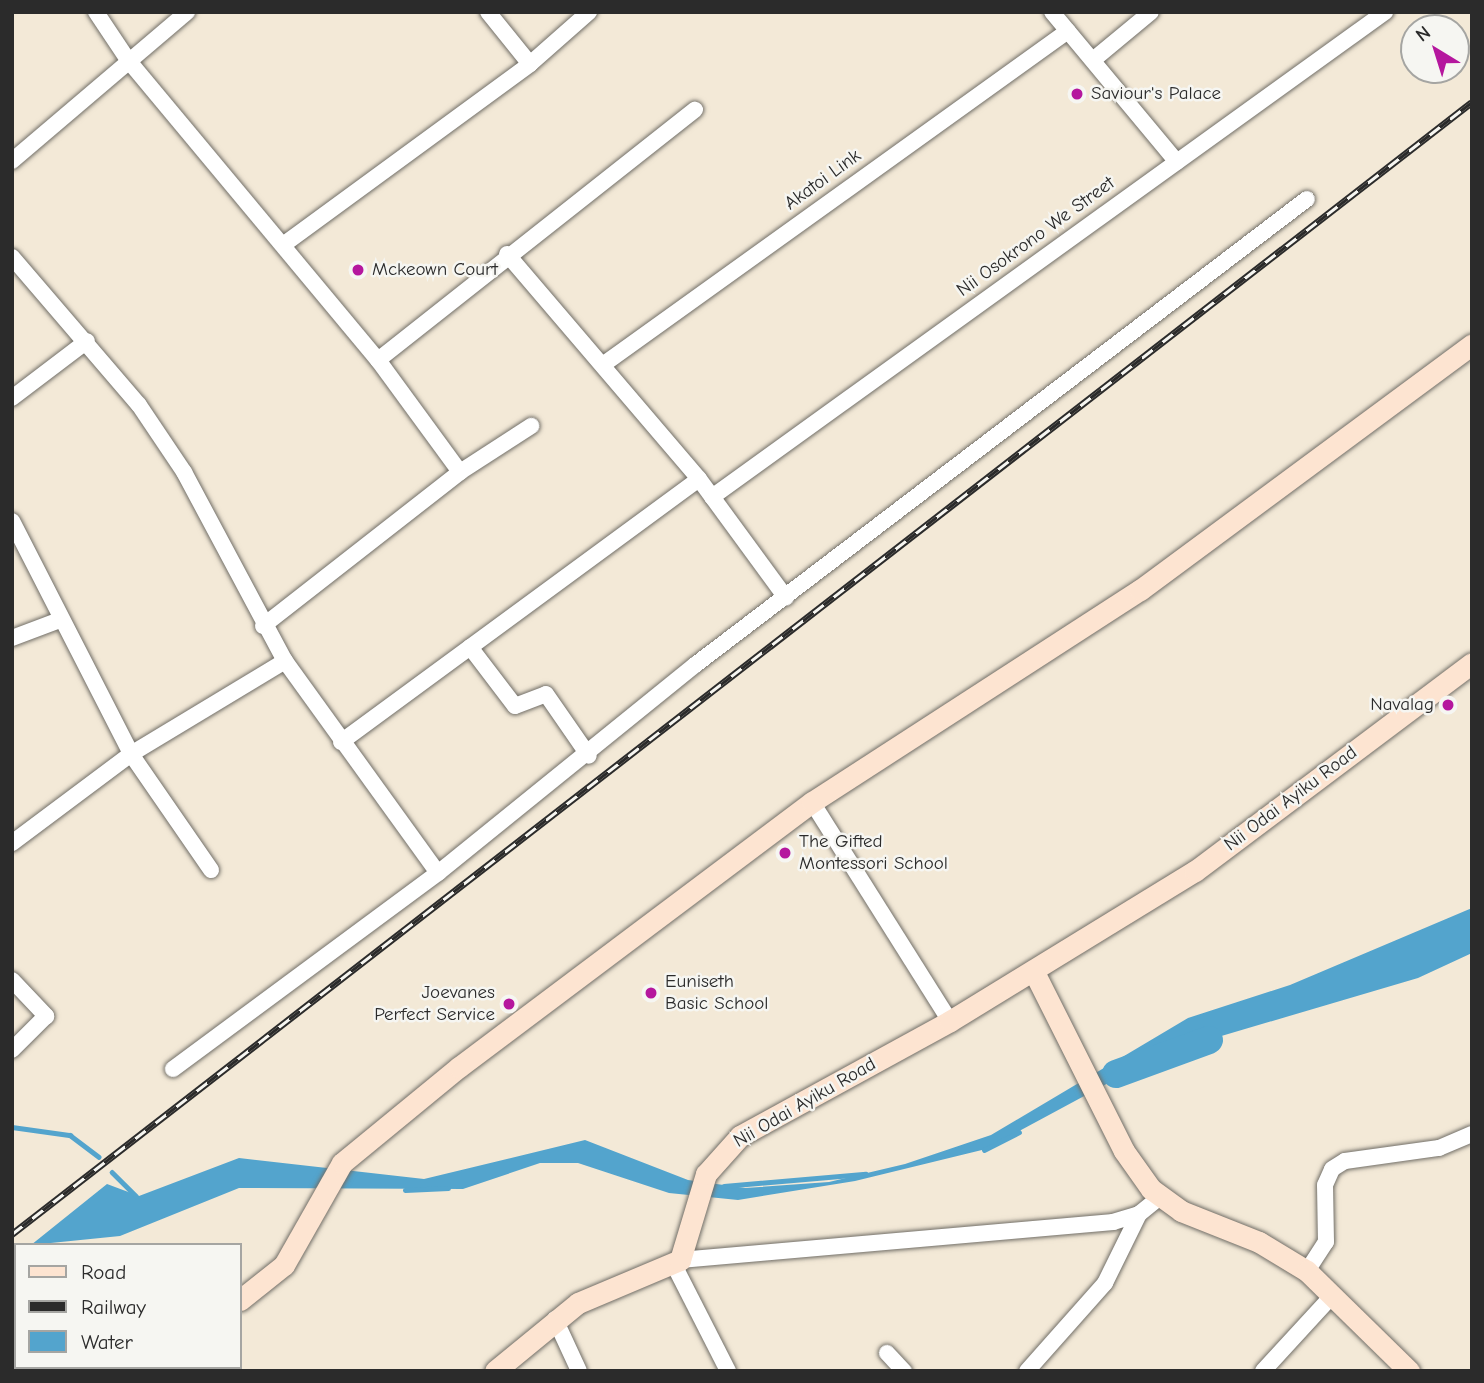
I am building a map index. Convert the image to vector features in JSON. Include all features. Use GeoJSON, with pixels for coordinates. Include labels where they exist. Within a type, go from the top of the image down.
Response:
{"type":"FeatureCollection","features":[{"type":"Feature","properties":{"kind":"street"},"geometry":{"type":"LineString","coordinates":[[96,12],[128,60],[378,360],[460,472]]}},
{"type":"Feature","properties":{"kind":"street"},"geometry":{"type":"LineString","coordinates":[[12,161],[187,12]]}},
{"type":"Feature","properties":{"kind":"street"},"geometry":{"type":"LineString","coordinates":[[488,12],[530,64]]}},
{"type":"Feature","properties":{"kind":"street"},"geometry":{"type":"LineString","coordinates":[[283,245],[530,64],[589,12]]}},
{"type":"Feature","properties":{"kind":"street"},"geometry":{"type":"LineString","coordinates":[[1052,12],[1177,162]]}},
{"type":"Feature","properties":{"kind":"street"},"geometry":{"type":"LineString","coordinates":[[1093,60],[1152,12]]}},
{"type":"Feature","properties":{"kind":"street","name":"Nii Osokrono We Street"},"geometry":{"type":"LineString","coordinates":[[712,497],[1385,12]]}},
{"type":"Feature","properties":{"kind":"street","name":"Akatoi Link"},"geometry":{"type":"LineString","coordinates":[[604,364],[1068,31]]}},
{"type":"Feature","properties":{"kind":"street"},"geometry":{"type":"LineString","coordinates":[[378,360],[507,254],[695,110]]}},
{"type":"Feature","properties":{"kind":"street"},"geometry":{"type":"LineString","coordinates":[[173,1069],[438,873],[590,756],[786,597],[1307,198]]}},
{"type":"Feature","properties":{"kind":"street"},"geometry":{"type":"LineString","coordinates":[[507,254],[604,364],[699,480],[786,597]]}},
{"type":"Feature","properties":{"kind":"street"},"geometry":{"type":"LineString","coordinates":[[12,257],[88,341],[184,472],[263,625],[285,661],[438,873]]}},
{"type":"Feature","properties":{"kind":"street"},"geometry":{"type":"LineString","coordinates":[[12,398],[88,341]]}},
{"type":"Feature","properties":{"kind":"street"},"geometry":{"type":"LineString","coordinates":[[242,1298],[284,1265],[342,1163],[459,1067],[812,802],[1140,590],[1472,344]]}},
{"type":"Feature","properties":{"kind":"street"},"geometry":{"type":"LineString","coordinates":[[263,625],[460,472],[531,426]]}},
{"type":"Feature","properties":{"kind":"street"},"geometry":{"type":"LineString","coordinates":[[341,742],[699,480]]}},
{"type":"Feature","properties":{"kind":"street"},"geometry":{"type":"LineString","coordinates":[[12,521],[60,620],[131,754],[211,870]]}},
{"type":"Feature","properties":{"kind":"street"},"geometry":{"type":"LineString","coordinates":[[12,638],[60,620]]}},
{"type":"Feature","properties":{"kind":"street"},"geometry":{"type":"LineString","coordinates":[[470,647],[515,706],[546,694],[590,756]]}},
{"type":"Feature","properties":{"kind":"street"},"geometry":{"type":"LineString","coordinates":[[12,842],[131,754],[285,661]]}},
{"type":"Feature","properties":{"kind":"street","name":"Nii Odai Ayiku Road"},"geometry":{"type":"LineString","coordinates":[[677,1261],[706,1174],[740,1136],[950,1021],[1195,871],[1472,663]]}},
{"type":"Feature","properties":{"kind":"street"},"geometry":{"type":"LineString","coordinates":[[812,802],[950,1021]]}},
{"type":"Feature","properties":{"kind":"street"},"geometry":{"type":"LineString","coordinates":[[1034,972],[1136,1172],[1159,1198],[1307,1271],[1409,1371]]}},
{"type":"Feature","properties":{"kind":"street"},"geometry":{"type":"LineString","coordinates":[[12,980],[46,1016],[12,1050]]}},
{"type":"Feature","properties":{"kind":"street"},"geometry":{"type":"LineString","coordinates":[[1307,1271],[1326,1242],[1325,1185],[1332,1169],[1345,1161],[1438,1148],[1472,1134]]}},
{"type":"Feature","properties":{"kind":"street"},"geometry":{"type":"LineString","coordinates":[[495,1371],[555,1319],[677,1261],[1113,1223],[1139,1214],[1159,1198]]}},
{"type":"Feature","properties":{"kind":"street"},"geometry":{"type":"LineString","coordinates":[[1027,1371],[1105,1283],[1139,1214]]}},
{"type":"Feature","properties":{"kind":"street"},"geometry":{"type":"LineString","coordinates":[[677,1261],[728,1371]]}},
{"type":"Feature","properties":{"kind":"street"},"geometry":{"type":"LineString","coordinates":[[1263,1371],[1332,1296]]}},
{"type":"Feature","properties":{"kind":"street"},"geometry":{"type":"LineString","coordinates":[[555,1319],[579,1371]]}},
{"type":"Feature","properties":{"kind":"street"},"geometry":{"type":"LineString","coordinates":[[887,1353],[904,1371]]}},
{"type":"Feature","properties":{"kind":"water"},"geometry":{"type":"Polygon","coordinates":[[[1472,908],[1472,953],[1418,978],[1164,1053],[986,1149],[855,1181],[738,1200],[669,1193],[578,1163],[540,1163],[463,1189],[239,1188],[120,1236],[33,1243],[107,1184],[139,1196],[239,1158],[424,1179],[585,1140],[688,1180],[745,1188],[829,1182],[905,1164],[991,1135],[1188,1018],[1290,985],[1472,908]]]}},
{"type":"Feature","properties":{"kind":"waterway"},"geometry":{"type":"LineString","coordinates":[[1116,1074],[1209,1040]]}},
{"type":"Feature","properties":{"kind":"waterway"},"geometry":{"type":"LineString","coordinates":[[12,1127],[70,1135],[99,1157]]}},
{"type":"Feature","properties":{"kind":"waterway"},"geometry":{"type":"LineString","coordinates":[[984,1150],[1019,1132]]}},
{"type":"Feature","properties":{"kind":"waterway"},"geometry":{"type":"LineString","coordinates":[[112,1172],[136,1196]]}},
{"type":"Feature","properties":{"kind":"waterway"},"geometry":{"type":"LineString","coordinates":[[724,1186],[865,1174]]}},
{"type":"Feature","properties":{"kind":"waterway"},"geometry":{"type":"LineString","coordinates":[[405,1190],[448,1188]]}},
{"type":"Feature","properties":{"kind":"railway"},"geometry":{"type":"LineString","coordinates":[[12,1234],[1472,102]]}},
{"type":"Feature","properties":{"kind":"place","name":"Saviour's Palace"},"geometry":{"type":"Point","coordinates":[1077,94]}},
{"type":"Feature","properties":{"kind":"place","name":"Mckeown Court"},"geometry":{"type":"Point","coordinates":[358,270]}},
{"type":"Feature","properties":{"kind":"place","name":"Navalag"},"geometry":{"type":"Point","coordinates":[1448,705]}},
{"type":"Feature","properties":{"kind":"place","name":"The Gifted Montessori School"},"geometry":{"type":"Point","coordinates":[785,853]}},
{"type":"Feature","properties":{"kind":"place","name":"Euniseth Basic School"},"geometry":{"type":"Point","coordinates":[651,993]}},
{"type":"Feature","properties":{"kind":"place","name":"Joevanes Perfect Service"},"geometry":{"type":"Point","coordinates":[509,1004]}}]}
